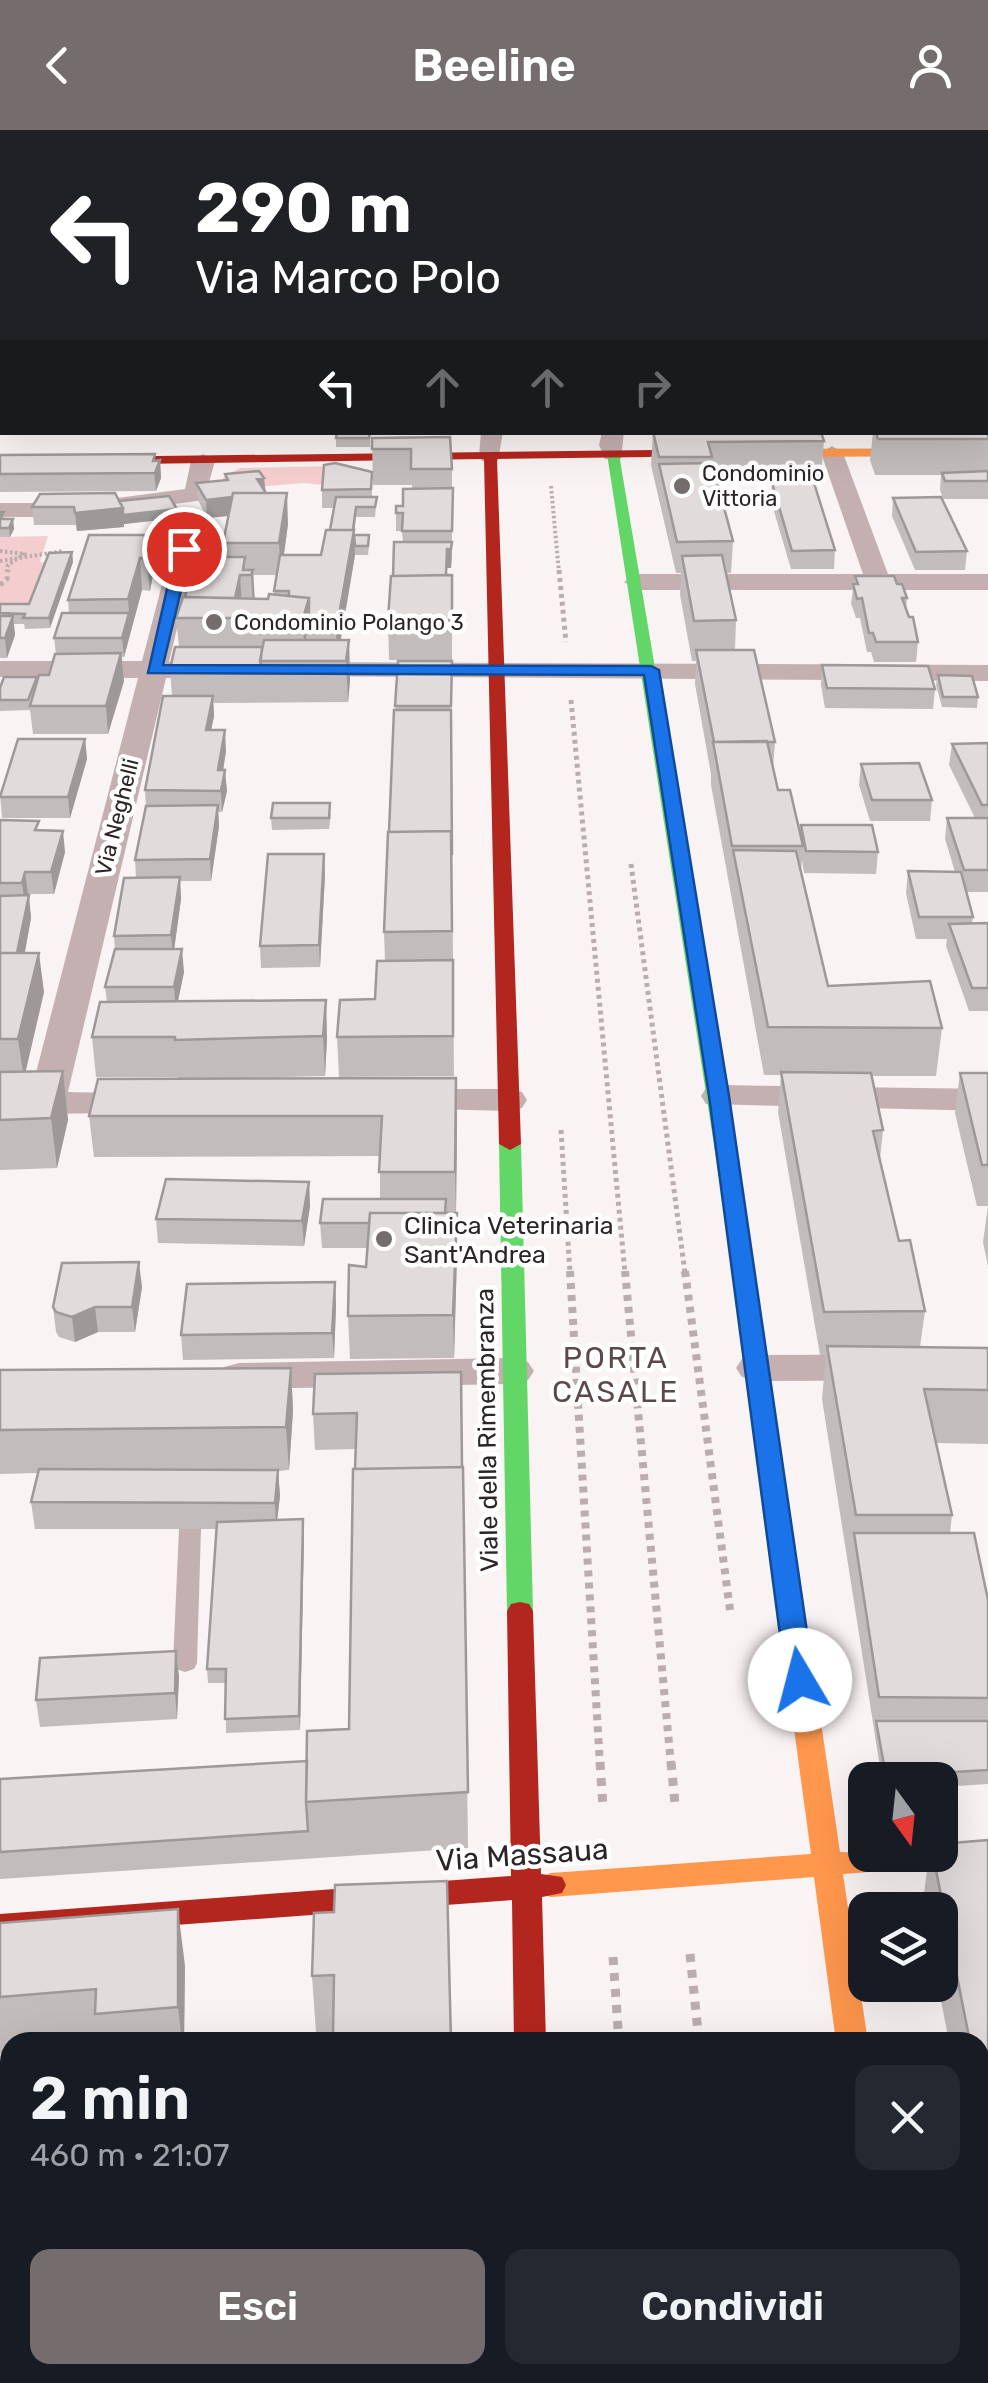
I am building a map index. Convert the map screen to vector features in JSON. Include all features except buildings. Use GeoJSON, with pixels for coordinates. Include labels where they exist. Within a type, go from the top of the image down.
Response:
{"type":"FeatureCollection","features":[{"type":"Feature","properties":{"kind":"street"},"geometry":{"type":"LineString","coordinates":[[988,437],[779,435],[725,445],[832,453],[988,452]]}},
{"type":"Feature","properties":{"kind":"street"},"geometry":{"type":"LineString","coordinates":[[0,440],[613,441],[678,446]]}},
{"type":"Feature","properties":{"kind":"street"},"geometry":{"type":"LineString","coordinates":[[613,441],[719,1096],[851,2032]]}},
{"type":"Feature","properties":{"kind":"street"},"geometry":{"type":"LineString","coordinates":[[0,462],[203,461],[491,442]]}},
{"type":"Feature","properties":{"kind":"street","name":"Viale della Rimembranza"},"geometry":{"type":"LineString","coordinates":[[491,442],[530,2032]]}},
{"type":"Feature","properties":{"kind":"street"},"geometry":{"type":"LineString","coordinates":[[832,453],[878,582]]}},
{"type":"Feature","properties":{"kind":"street"},"geometry":{"type":"LineString","coordinates":[[0,510],[80,510],[196,495],[203,461]]}},
{"type":"Feature","properties":{"kind":"street","name":"Via Neghelli"},"geometry":{"type":"LineString","coordinates":[[47,1102],[188,531]]}},
{"type":"Feature","properties":{"kind":"street"},"geometry":{"type":"LineString","coordinates":[[637,582],[988,582]]}},
{"type":"Feature","properties":{"kind":"street"},"geometry":{"type":"LineString","coordinates":[[0,669],[988,674]]}},
{"type":"Feature","properties":{"kind":"street"},"geometry":{"type":"LineString","coordinates":[[719,1096],[988,1100]]}},
{"type":"Feature","properties":{"kind":"street"},"geometry":{"type":"LineString","coordinates":[[364,1101],[510,1100]]}},
{"type":"Feature","properties":{"kind":"street"},"geometry":{"type":"LineString","coordinates":[[0,1103],[186,1102]]}},
{"type":"Feature","properties":{"kind":"street"},"geometry":{"type":"LineString","coordinates":[[757,1368],[988,1366]]}},
{"type":"Feature","properties":{"kind":"street"},"geometry":{"type":"LineString","coordinates":[[196,1376],[512,1372]]}},
{"type":"Feature","properties":{"kind":"street","name":"Via Massaua"},"geometry":{"type":"LineString","coordinates":[[0,1926],[988,1852]]}},
{"type":"Feature","properties":{"kind":"lane"},"geometry":{"type":"LineString","coordinates":[[184,1663],[190,1529]]}},
{"type":"Feature","properties":{"kind":"path"},"geometry":{"type":"LineString","coordinates":[[550,472],[675,1804]]}},
{"type":"Feature","properties":{"kind":"path"},"geometry":{"type":"LineString","coordinates":[[0,551],[25,554]]}},
{"type":"Feature","properties":{"kind":"path"},"geometry":{"type":"LineString","coordinates":[[0,561],[62,551]]}},
{"type":"Feature","properties":{"kind":"path"},"geometry":{"type":"LineString","coordinates":[[0,585],[8,576],[8,565],[25,554]]}},
{"type":"Feature","properties":{"kind":"path"},"geometry":{"type":"LineString","coordinates":[[631,862],[732,1624]]}},
{"type":"Feature","properties":{"kind":"path"},"geometry":{"type":"LineString","coordinates":[[560,1121],[603,1807]]}},
{"type":"Feature","properties":{"kind":"path"},"geometry":{"type":"LineString","coordinates":[[690,1954],[698,2032]]}},
{"type":"Feature","properties":{"kind":"path"},"geometry":{"type":"LineString","coordinates":[[613,1957],[618,2032]]}},
{"type":"Feature","properties":{"kind":"shaded area"},"geometry":{"type":"Polygon","coordinates":[[[333,466],[324,485],[303,483],[220,490],[224,476],[240,468],[333,466]]]}},
{"type":"Feature","properties":{"kind":"shaded area"},"geometry":{"type":"Polygon","coordinates":[[[48,536],[40,562],[50,563],[31,614],[0,614],[0,537],[48,536]]]}},
{"type":"Feature","properties":{"kind":"traffic: fast"},"geometry":{"type":"LineString","coordinates":[[613,454],[733,1197]]}},
{"type":"Feature","properties":{"kind":"traffic: fast"},"geometry":{"type":"LineString","coordinates":[[510,1144],[520,1611]]}},
{"type":"Feature","properties":{"kind":"traffic: slow"},"geometry":{"type":"LineString","coordinates":[[746,453],[988,452]]}},
{"type":"Feature","properties":{"kind":"traffic: slow"},"geometry":{"type":"LineString","coordinates":[[733,1197],[851,2032]]}},
{"type":"Feature","properties":{"kind":"traffic: slow"},"geometry":{"type":"LineString","coordinates":[[551,1885],[988,1852]]}},
{"type":"Feature","properties":{"kind":"traffic: jam"},"geometry":{"type":"LineString","coordinates":[[0,462],[650,453]]}},
{"type":"Feature","properties":{"kind":"traffic: jam"},"geometry":{"type":"LineString","coordinates":[[490,456],[510,1144]]}},
{"type":"Feature","properties":{"kind":"traffic: jam"},"geometry":{"type":"LineString","coordinates":[[520,1611],[530,2032]]}},
{"type":"Feature","properties":{"kind":"traffic: jam"},"geometry":{"type":"LineString","coordinates":[[0,1926],[551,1885]]}},
{"type":"Feature","properties":{"kind":"place","name":"Condominio Vittoria"},"geometry":{"type":"Point","coordinates":[682,486]}},
{"type":"Feature","properties":{"kind":"place","name":"Condominio Polango 3"},"geometry":{"type":"Point","coordinates":[214,622]}},
{"type":"Feature","properties":{"kind":"place","name":"Clinica Veterinaria Sant'Andrea"},"geometry":{"type":"Point","coordinates":[384,1239]}},
{"type":"Feature","properties":{"kind":"district","name":"PORTA CASALE"},"geometry":{"type":"Point","coordinates":[616,1375]}},
{"type":"Feature","properties":{"kind":"route"},"geometry":{"type":"LineString","coordinates":[[184,549],[154,670],[651,670],[719,1096],[800,1680]]}}]}
